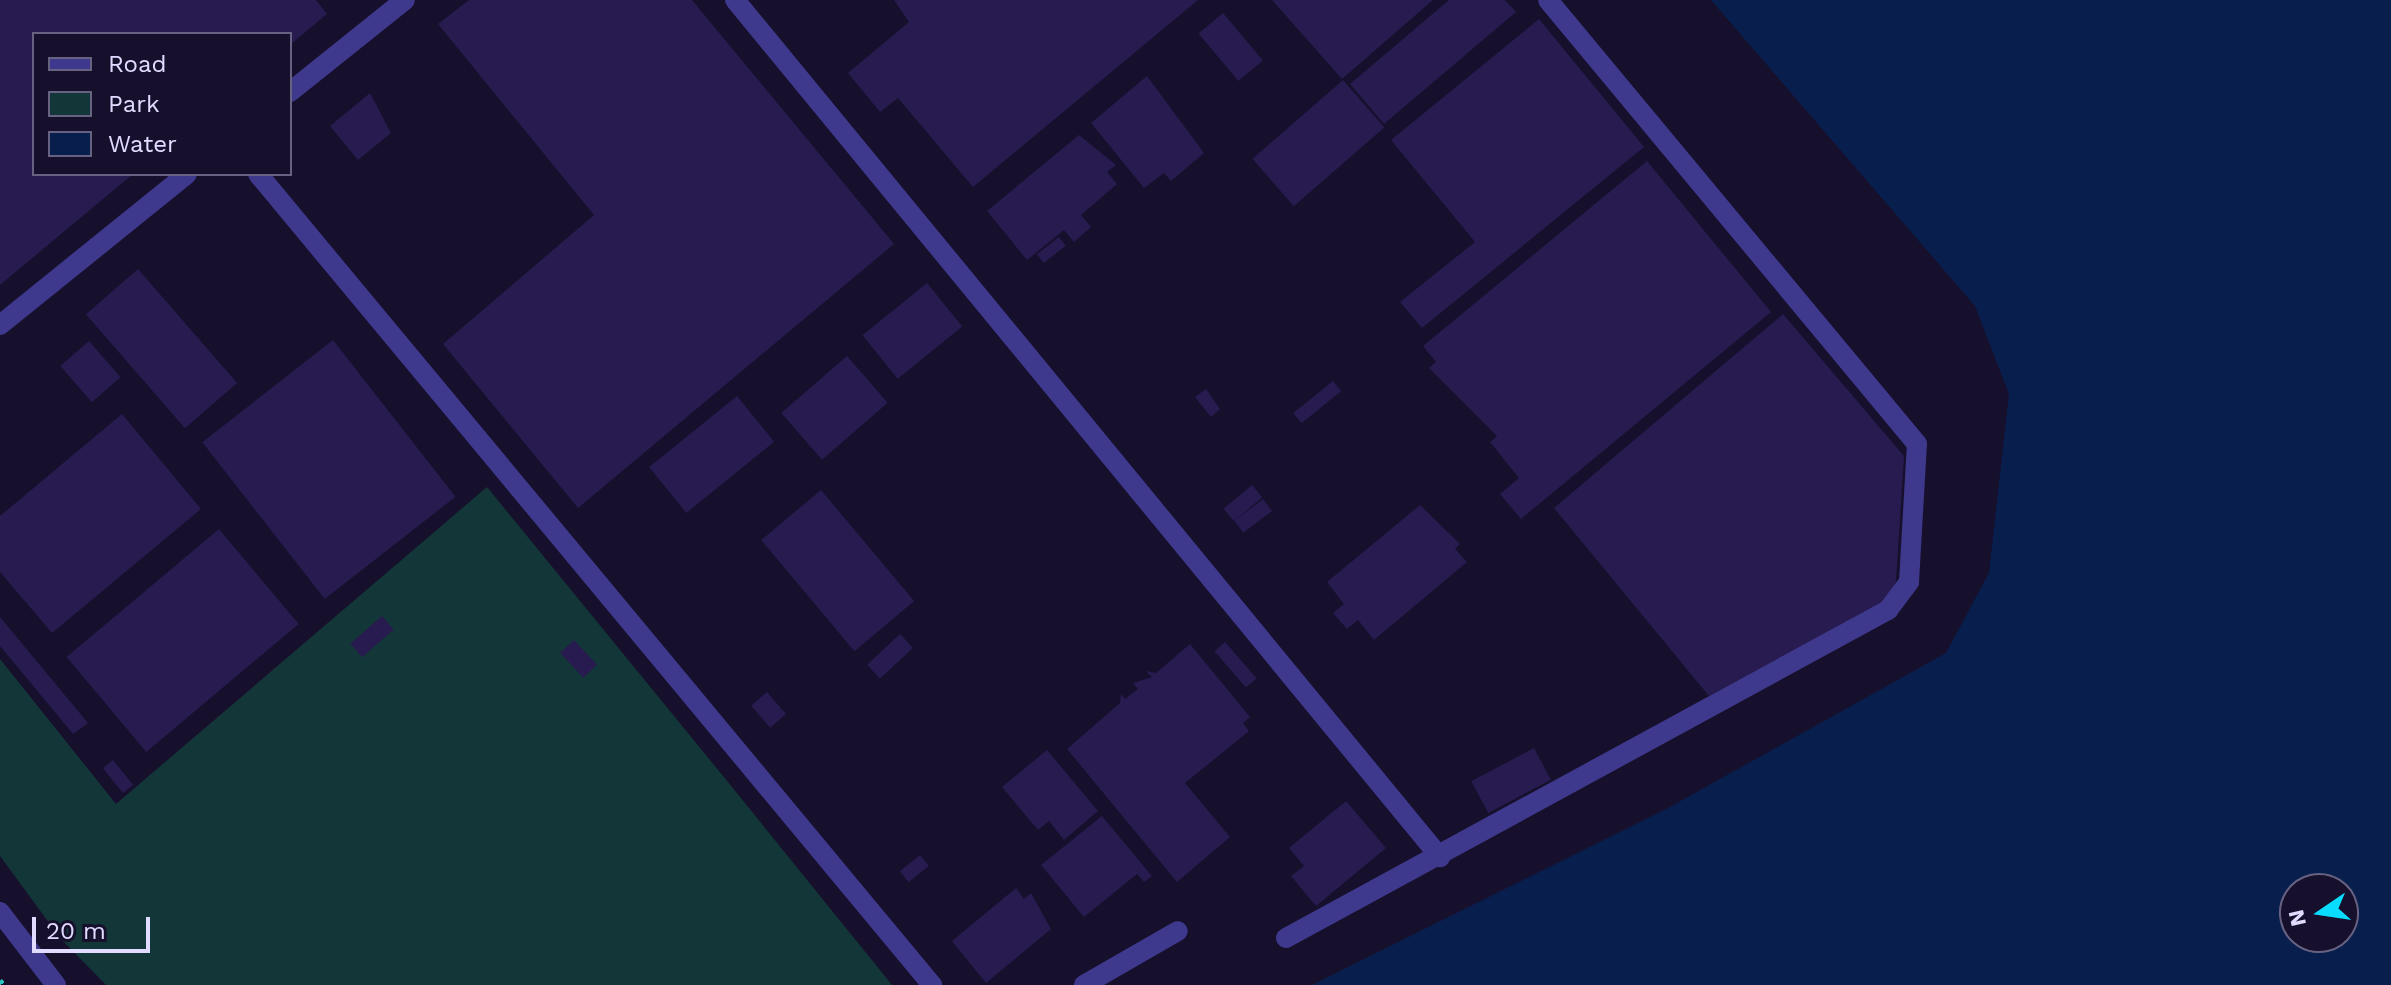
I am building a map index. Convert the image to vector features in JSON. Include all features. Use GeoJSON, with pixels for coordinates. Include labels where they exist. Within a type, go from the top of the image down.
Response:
{"type":"FeatureCollection","features":[{"type":"Feature","properties":{"kind":"street"},"geometry":{"type":"LineString","coordinates":[[292,90],[405,0]]}},
{"type":"Feature","properties":{"kind":"street"},"geometry":{"type":"LineString","coordinates":[[735,0],[1440,857]]}},
{"type":"Feature","properties":{"kind":"street"},"geometry":{"type":"LineString","coordinates":[[1286,938],[1440,857],[1888,610],[1909,582],[1917,444],[1548,0]]}},
{"type":"Feature","properties":{"kind":"street"},"geometry":{"type":"LineString","coordinates":[[0,325],[185,176]]}},
{"type":"Feature","properties":{"kind":"street"},"geometry":{"type":"LineString","coordinates":[[260,176],[932,985]]}},
{"type":"Feature","properties":{"kind":"street"},"geometry":{"type":"LineString","coordinates":[[0,912],[56,985]]}},
{"type":"Feature","properties":{"kind":"street"},"geometry":{"type":"LineString","coordinates":[[1084,985],[1178,931]]}},
{"type":"Feature","properties":{"kind":"green space"},"geometry":{"type":"Polygon","coordinates":[[[487,487],[892,985],[106,985],[61,939],[0,856],[0,659],[116,804],[487,487]]]}},
{"type":"Feature","properties":{"kind":"water"},"geometry":{"type":"Polygon","coordinates":[[[1711,0],[2391,0],[2391,985],[1312,985],[1668,808],[1946,653],[1989,573],[2009,394],[1975,306],[1711,0]]]}},
{"type":"Feature","properties":{"kind":"building"},"geometry":{"type":"Polygon","coordinates":[[[0,0],[316,0],[327,14],[292,43],[292,32],[32,32],[32,176],[131,176],[0,285],[0,0]]]}},
{"type":"Feature","properties":{"kind":"building"},"geometry":{"type":"Polygon","coordinates":[[[469,0],[692,0],[894,244],[578,508],[443,344],[594,215],[438,24],[469,0]]]}},
{"type":"Feature","properties":{"kind":"building"},"geometry":{"type":"Polygon","coordinates":[[[894,0],[1198,0],[973,187],[898,98],[880,112],[848,73],[909,22],[894,0]]]}},
{"type":"Feature","properties":{"kind":"building"},"geometry":{"type":"Polygon","coordinates":[[[1272,0],[1433,0],[1342,79],[1272,0]]]}},
{"type":"Feature","properties":{"kind":"building"},"geometry":{"type":"Polygon","coordinates":[[[1449,0],[1505,0],[1516,12],[1384,124],[1350,84],[1449,0]]]}},
{"type":"Feature","properties":{"kind":"building"},"geometry":{"type":"Polygon","coordinates":[[[1223,13],[1263,60],[1238,81],[1198,34],[1223,13]]]}},
{"type":"Feature","properties":{"kind":"building"},"geometry":{"type":"Polygon","coordinates":[[[1539,19],[1644,147],[1422,328],[1400,302],[1475,242],[1391,140],[1539,19]]]}},
{"type":"Feature","properties":{"kind":"building"},"geometry":{"type":"Polygon","coordinates":[[[1147,76],[1204,153],[1171,181],[1164,173],[1144,188],[1091,123],[1147,76]]]}},
{"type":"Feature","properties":{"kind":"building"},"geometry":{"type":"Polygon","coordinates":[[[1343,80],[1384,128],[1294,206],[1252,159],[1343,80]]]}},
{"type":"Feature","properties":{"kind":"building"},"geometry":{"type":"Polygon","coordinates":[[[370,93],[391,133],[358,160],[330,126],[370,93]]]}},
{"type":"Feature","properties":{"kind":"building"},"geometry":{"type":"Polygon","coordinates":[[[1079,135],[1116,165],[1107,172],[1117,184],[1081,215],[1091,227],[1074,242],[1064,230],[1027,260],[987,211],[1079,135]]]}},
{"type":"Feature","properties":{"kind":"building"},"geometry":{"type":"Polygon","coordinates":[[[1647,161],[1771,312],[1521,519],[1500,494],[1519,478],[1490,442],[1497,436],[1429,368],[1436,362],[1423,346],[1647,161]]]}},
{"type":"Feature","properties":{"kind":"building"},"geometry":{"type":"Polygon","coordinates":[[[1059,237],[1066,246],[1044,263],[1037,254],[1059,237]]]}},
{"type":"Feature","properties":{"kind":"building"},"geometry":{"type":"Polygon","coordinates":[[[138,269],[237,383],[185,428],[86,314],[138,269]]]}},
{"type":"Feature","properties":{"kind":"building"},"geometry":{"type":"Polygon","coordinates":[[[927,283],[962,327],[898,379],[862,335],[927,283]]]}},
{"type":"Feature","properties":{"kind":"building"},"geometry":{"type":"Polygon","coordinates":[[[1783,314],[1904,456],[1895,596],[1709,696],[1554,508],[1783,314]]]}},
{"type":"Feature","properties":{"kind":"building"},"geometry":{"type":"Polygon","coordinates":[[[333,340],[456,497],[325,599],[202,442],[333,340]]]}},
{"type":"Feature","properties":{"kind":"building"},"geometry":{"type":"Polygon","coordinates":[[[89,341],[120,377],[92,402],[60,366],[89,341]]]}},
{"type":"Feature","properties":{"kind":"building"},"geometry":{"type":"Polygon","coordinates":[[[847,356],[888,403],[822,460],[781,413],[847,356]]]}},
{"type":"Feature","properties":{"kind":"building"},"geometry":{"type":"Polygon","coordinates":[[[1333,381],[1341,391],[1302,423],[1293,413],[1333,381]]]}},
{"type":"Feature","properties":{"kind":"building"},"geometry":{"type":"Polygon","coordinates":[[[1206,389],[1220,409],[1211,417],[1195,397],[1206,389]]]}},
{"type":"Feature","properties":{"kind":"building"},"geometry":{"type":"Polygon","coordinates":[[[737,396],[774,442],[686,513],[649,467],[737,396]]]}},
{"type":"Feature","properties":{"kind":"building"},"geometry":{"type":"Polygon","coordinates":[[[122,414],[201,509],[52,633],[0,572],[0,516],[122,414]]]}},
{"type":"Feature","properties":{"kind":"building"},"geometry":{"type":"Polygon","coordinates":[[[1252,485],[1262,497],[1234,521],[1224,509],[1252,485]]]}},
{"type":"Feature","properties":{"kind":"building"},"geometry":{"type":"Polygon","coordinates":[[[821,490],[914,601],[854,651],[761,540],[821,490]]]}},
{"type":"Feature","properties":{"kind":"building"},"geometry":{"type":"Polygon","coordinates":[[[1263,499],[1272,511],[1243,533],[1234,521],[1263,499]]]}},
{"type":"Feature","properties":{"kind":"building"},"geometry":{"type":"Polygon","coordinates":[[[1420,505],[1460,544],[1455,549],[1467,562],[1374,640],[1358,620],[1347,629],[1333,613],[1344,604],[1327,582],[1420,505]]]}},
{"type":"Feature","properties":{"kind":"building"},"geometry":{"type":"Polygon","coordinates":[[[219,529],[299,624],[146,752],[67,657],[219,529]]]}},
{"type":"Feature","properties":{"kind":"building"},"geometry":{"type":"Polygon","coordinates":[[[382,616],[394,630],[362,657],[350,644],[382,616]]]}},
{"type":"Feature","properties":{"kind":"building"},"geometry":{"type":"Polygon","coordinates":[[[0,617],[88,723],[73,734],[0,646],[0,617]]]}},
{"type":"Feature","properties":{"kind":"building"},"geometry":{"type":"Polygon","coordinates":[[[900,634],[913,648],[880,679],[867,665],[900,634]]]}},
{"type":"Feature","properties":{"kind":"building"},"geometry":{"type":"Polygon","coordinates":[[[574,640],[597,665],[583,678],[560,653],[574,640]]]}},
{"type":"Feature","properties":{"kind":"building"},"geometry":{"type":"Polygon","coordinates":[[[1225,642],[1256,678],[1246,687],[1214,651],[1225,642]]]}},
{"type":"Feature","properties":{"kind":"building"},"geometry":{"type":"Polygon","coordinates":[[[1190,644],[1250,717],[1243,723],[1249,731],[1185,783],[1230,837],[1177,882],[1067,749],[1120,703],[1121,694],[1125,699],[1138,689],[1133,683],[1152,677],[1146,671],[1156,673],[1190,644]]]}},
{"type":"Feature","properties":{"kind":"building"},"geometry":{"type":"Polygon","coordinates":[[[767,692],[786,714],[770,728],[751,706],[767,692]]]}},
{"type":"Feature","properties":{"kind":"building"},"geometry":{"type":"Polygon","coordinates":[[[1534,748],[1551,780],[1488,813],[1471,781],[1534,748]]]}},
{"type":"Feature","properties":{"kind":"building"},"geometry":{"type":"Polygon","coordinates":[[[1047,750],[1098,811],[1064,840],[1049,821],[1038,830],[1002,787],[1047,750]]]}},
{"type":"Feature","properties":{"kind":"building"},"geometry":{"type":"Polygon","coordinates":[[[113,760],[133,785],[123,793],[103,768],[113,760]]]}},
{"type":"Feature","properties":{"kind":"building"},"geometry":{"type":"Polygon","coordinates":[[[1346,801],[1386,848],[1316,906],[1291,876],[1304,866],[1289,848],[1346,801]]]}},
{"type":"Feature","properties":{"kind":"building"},"geometry":{"type":"Polygon","coordinates":[[[1102,816],[1152,876],[1144,882],[1137,874],[1084,917],[1041,865],[1102,816]]]}},
{"type":"Feature","properties":{"kind":"building"},"geometry":{"type":"Polygon","coordinates":[[[920,855],[929,866],[909,882],[900,871],[920,855]]]}},
{"type":"Feature","properties":{"kind":"building"},"geometry":{"type":"Polygon","coordinates":[[[1016,888],[1024,899],[1031,893],[1051,929],[986,983],[952,941],[1016,888]]]}}]}
